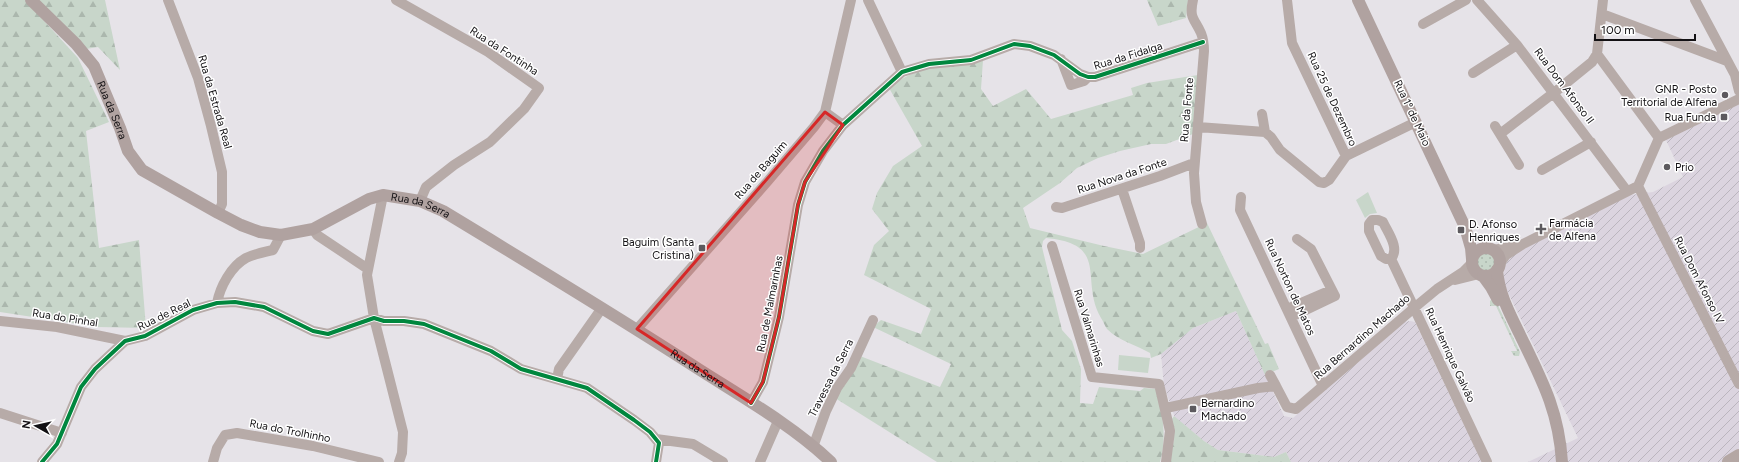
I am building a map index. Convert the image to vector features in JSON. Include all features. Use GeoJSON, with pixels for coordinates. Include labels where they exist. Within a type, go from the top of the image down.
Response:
{"type":"FeatureCollection","features":[{"type":"Feature","properties":{"kind":"highway"},"geometry":{"type":"LineString","coordinates":[[1729,462],[1739,456]]}},
{"type":"Feature","properties":{"kind":"main road","name":"Rua da Serra"},"geometry":{"type":"LineString","coordinates":[[31,0],[76,44],[94,66],[128,151],[142,170],[218,213],[260,232],[281,235],[313,229],[369,199],[383,195],[420,201],[443,211],[637,329],[751,402],[831,462]]}},
{"type":"Feature","properties":{"kind":"main road","name":"Rua 1º de Maio"},"geometry":{"type":"LineString","coordinates":[[1358,0],[1465,227],[1471,248],[1472,262]]}},
{"type":"Feature","properties":{"kind":"main road","name":"Rua 1º de Maio"},"geometry":{"type":"LineString","coordinates":[[1465,227],[1476,239],[1491,249]]}},
{"type":"Feature","properties":{"kind":"main road"},"geometry":{"type":"LineString","coordinates":[[1557,462],[1554,436],[1543,398],[1498,299],[1481,275],[1473,268],[1472,262],[1476,252],[1480,249],[1491,249],[1499,257],[1498,267],[1501,295],[1551,402],[1559,434],[1562,462]]}},
{"type":"Feature","properties":{"kind":"main road"},"geometry":{"type":"LineString","coordinates":[[1481,275],[1491,275],[1498,267]]}},
{"type":"Feature","properties":{"kind":"street","name":"Rua da Estrada Real"},"geometry":{"type":"LineString","coordinates":[[168,0],[198,78],[222,172],[222,204],[218,213]]}},
{"type":"Feature","properties":{"kind":"street","name":"Rua da Fontinha"},"geometry":{"type":"LineString","coordinates":[[396,0],[488,52],[539,88],[524,109],[490,142],[454,165],[426,187],[420,201]]}},
{"type":"Feature","properties":{"kind":"street","name":"Rua de Baguim"},"geometry":{"type":"LineString","coordinates":[[637,329],[767,182],[825,112],[851,0]]}},
{"type":"Feature","properties":{"kind":"street"},"geometry":{"type":"LineString","coordinates":[[868,0],[902,72]]}},
{"type":"Feature","properties":{"kind":"street","name":"Rua da Fonte"},"geometry":{"type":"LineString","coordinates":[[1193,0],[1191,9],[1192,18],[1201,34],[1204,52],[1194,164],[1196,202],[1202,224]]}},
{"type":"Feature","properties":{"kind":"street","name":"Rua 25 de Dezembro"},"geometry":{"type":"LineString","coordinates":[[1287,0],[1292,43],[1346,156],[1416,122]]}},
{"type":"Feature","properties":{"kind":"street"},"geometry":{"type":"LineString","coordinates":[[1423,24],[1466,0]]}},
{"type":"Feature","properties":{"kind":"street","name":"Rua Dom Afonso II"},"geometry":{"type":"LineString","coordinates":[[1477,0],[1517,45],[1627,191]]}},
{"type":"Feature","properties":{"kind":"street"},"geometry":{"type":"LineString","coordinates":[[1519,165],[1498,130],[1554,93],[1592,62],[1597,54],[1603,0]]}},
{"type":"Feature","properties":{"kind":"street"},"geometry":{"type":"LineString","coordinates":[[1694,0],[1727,61],[1737,75],[1739,91]]}},
{"type":"Feature","properties":{"kind":"street"},"geometry":{"type":"LineString","coordinates":[[1602,14],[1727,61]]}},
{"type":"Feature","properties":{"kind":"street","name":"Rua da Fidalga"},"geometry":{"type":"LineString","coordinates":[[902,72],[929,64],[970,60],[1014,44],[1030,46],[1061,58],[1080,74],[1088,77],[1095,77],[1203,42]]}},
{"type":"Feature","properties":{"kind":"street"},"geometry":{"type":"LineString","coordinates":[[1473,73],[1517,45]]}},
{"type":"Feature","properties":{"kind":"street"},"geometry":{"type":"LineString","coordinates":[[1597,54],[1659,138]]}},
{"type":"Feature","properties":{"kind":"street","name":"Rua da Fidalga"},"geometry":{"type":"LineString","coordinates":[[1061,58],[1071,86],[1084,81],[1088,77]]}},
{"type":"Feature","properties":{"kind":"street","name":"Rua de Malmarinhas"},"geometry":{"type":"LineString","coordinates":[[751,402],[763,382],[779,317],[798,205],[805,182],[814,166],[843,125],[902,72]]}},
{"type":"Feature","properties":{"kind":"street"},"geometry":{"type":"LineString","coordinates":[[1498,267],[1506,255],[1523,244],[1638,186],[1659,138],[1739,98]]}},
{"type":"Feature","properties":{"kind":"street"},"geometry":{"type":"LineString","coordinates":[[825,112],[843,125]]}},
{"type":"Feature","properties":{"kind":"street"},"geometry":{"type":"LineString","coordinates":[[1262,114],[1265,132]]}},
{"type":"Feature","properties":{"kind":"street"},"geometry":{"type":"LineString","coordinates":[[1198,127],[1260,130],[1265,132],[1271,137],[1280,150],[1319,182],[1324,183],[1329,180],[1346,156]]}},
{"type":"Feature","properties":{"kind":"street"},"geometry":{"type":"LineString","coordinates":[[1542,170],[1591,142]]}},
{"type":"Feature","properties":{"kind":"street","name":"Rua Nova da Fonte"},"geometry":{"type":"LineString","coordinates":[[1056,207],[1062,208],[1194,164]]}},
{"type":"Feature","properties":{"kind":"street","name":"Rua Dom Afonso IV"},"geometry":{"type":"LineString","coordinates":[[1638,186],[1739,384]]}},
{"type":"Feature","properties":{"kind":"street"},"geometry":{"type":"LineString","coordinates":[[1122,189],[1140,248]]}},
{"type":"Feature","properties":{"kind":"street"},"geometry":{"type":"LineString","coordinates":[[383,195],[367,275],[374,318],[403,432],[402,453],[399,462]]}},
{"type":"Feature","properties":{"kind":"street","name":"Rua Norton de Matos"},"geometry":{"type":"LineString","coordinates":[[1241,197],[1240,210],[1323,386]]}},
{"type":"Feature","properties":{"kind":"street"},"geometry":{"type":"LineString","coordinates":[[313,229],[317,235],[368,269]]}},
{"type":"Feature","properties":{"kind":"street"},"geometry":{"type":"LineString","coordinates":[[217,303],[228,274],[244,259],[273,250],[281,235]]}},
{"type":"Feature","properties":{"kind":"street"},"geometry":{"type":"LineString","coordinates":[[1289,313],[1335,296],[1311,249],[1297,239]]}},
{"type":"Feature","properties":{"kind":"street"},"geometry":{"type":"LineString","coordinates":[[1491,249],[1523,244]]}},
{"type":"Feature","properties":{"kind":"street","name":"Rua Valmarinhas"},"geometry":{"type":"LineString","coordinates":[[1052,246],[1092,377],[1159,384],[1166,408]]}},
{"type":"Feature","properties":{"kind":"street","name":"Rua Henrique Galvão"},"geometry":{"type":"LineString","coordinates":[[1391,259],[1487,462]]}},
{"type":"Feature","properties":{"kind":"street","name":"Rua Bernardino Machado"},"geometry":{"type":"LineString","coordinates":[[1276,386],[1283,402],[1287,407],[1296,409],[1437,289],[1463,272],[1472,262]]}},
{"type":"Feature","properties":{"kind":"street","name":"Rua Bernardino Machado"},"geometry":{"type":"LineString","coordinates":[[1449,281],[1481,275]]}},
{"type":"Feature","properties":{"kind":"street","name":"Rua de Real"},"geometry":{"type":"LineString","coordinates":[[42,462],[57,444],[81,387],[95,369],[125,341],[145,336],[193,310],[217,303],[235,302],[264,307],[313,330],[328,334],[374,318]]}},
{"type":"Feature","properties":{"kind":"street"},"geometry":{"type":"LineString","coordinates":[[557,379],[559,369],[602,308]]}},
{"type":"Feature","properties":{"kind":"street"},"geometry":{"type":"LineString","coordinates":[[374,318],[384,321],[404,321],[424,324],[491,351],[521,369],[587,388],[650,432],[659,442],[656,462]]}},
{"type":"Feature","properties":{"kind":"street","name":"Travessa da Serra"},"geometry":{"type":"LineString","coordinates":[[813,447],[826,410],[837,388],[851,368],[873,320]]}},
{"type":"Feature","properties":{"kind":"street","name":"Rua do Pinhal"},"geometry":{"type":"LineString","coordinates":[[0,321],[57,327],[125,341]]}},
{"type":"Feature","properties":{"kind":"street"},"geometry":{"type":"LineString","coordinates":[[1166,462],[1170,431],[1166,408],[1258,388],[1276,386],[1270,375]]}},
{"type":"Feature","properties":{"kind":"street"},"geometry":{"type":"LineString","coordinates":[[0,413],[62,433]]}},
{"type":"Feature","properties":{"kind":"street"},"geometry":{"type":"LineString","coordinates":[[760,462],[778,421]]}},
{"type":"Feature","properties":{"kind":"street","name":"Rua do Trolhinho"},"geometry":{"type":"LineString","coordinates":[[213,462],[217,448],[225,435],[237,433],[313,446],[380,462]]}},
{"type":"Feature","properties":{"kind":"street"},"geometry":{"type":"LineString","coordinates":[[656,439],[693,444],[715,459],[723,462]]}},
{"type":"Feature","properties":{"kind":"highlighted area"},"geometry":{"type":"Polygon","coordinates":[[[825,112],[843,125],[805,182],[798,205],[779,317],[763,382],[751,403],[637,329],[825,112]]]}},
{"type":"Feature","properties":{"kind":"shaded area"},"geometry":{"type":"Polygon","coordinates":[[[1739,104],[1739,462],[1528,462],[1578,438],[1502,280],[1508,257],[1630,195],[1653,192],[1683,177],[1666,140],[1739,104]]]}},
{"type":"Feature","properties":{"kind":"shaded area"},"geometry":{"type":"Polygon","coordinates":[[[1236,311],[1284,416],[1293,418],[1404,322],[1415,322],[1482,462],[1291,462],[1286,452],[1274,457],[1218,450],[1175,418],[1164,386],[1161,354],[1193,328],[1236,311]]]}},
{"type":"Feature","properties":{"kind":"green space"},"geometry":{"type":"Polygon","coordinates":[[[0,0],[25,0],[78,58],[109,122],[86,131],[99,248],[139,240],[146,328],[98,327],[0,312],[0,0]]]}},
{"type":"Feature","properties":{"kind":"green space"},"geometry":{"type":"Polygon","coordinates":[[[38,0],[105,0],[120,70],[98,47],[86,49],[38,0]]]}},
{"type":"Feature","properties":{"kind":"green space"},"geometry":{"type":"Polygon","coordinates":[[[1147,0],[1188,0],[1186,18],[1158,26],[1147,0]]]}},
{"type":"Feature","properties":{"kind":"green space"},"geometry":{"type":"Polygon","coordinates":[[[983,60],[981,89],[993,106],[1026,89],[1051,119],[1133,95],[1131,88],[1147,83],[1198,75],[1193,134],[1166,144],[1151,144],[1098,158],[1077,168],[1060,183],[1023,208],[1030,228],[1143,254],[1207,223],[1265,344],[1268,343],[1279,369],[1265,375],[1236,311],[1193,328],[1161,354],[1151,358],[1150,353],[1122,340],[1107,329],[1095,304],[1090,266],[1086,256],[1079,248],[1066,242],[1046,238],[1043,241],[1042,247],[1062,330],[1072,341],[1081,369],[1080,403],[1093,404],[1099,387],[1140,391],[1144,388],[1156,389],[1161,407],[1164,435],[1160,462],[937,462],[835,398],[860,356],[940,387],[951,364],[873,327],[881,320],[921,334],[931,309],[864,275],[874,245],[889,231],[872,209],[877,193],[893,166],[922,146],[889,88],[910,75],[921,71],[946,65],[983,60]]]}},
{"type":"Feature","properties":{"kind":"green space"},"geometry":{"type":"Polygon","coordinates":[[[1368,192],[1377,213],[1370,214],[1365,218],[1356,200],[1368,192]]]}},
{"type":"Feature","properties":{"kind":"green space"},"geometry":{"type":"Polygon","coordinates":[[[1485,252],[1492,255],[1495,262],[1492,269],[1485,272],[1478,269],[1475,262],[1478,255],[1485,252]]]}},
{"type":"Feature","properties":{"kind":"green space"},"geometry":{"type":"Polygon","coordinates":[[[1494,297],[1520,352],[1519,356],[1514,356],[1511,351],[1517,351],[1496,306],[1490,306],[1490,301],[1494,297]]]}},
{"type":"Feature","properties":{"kind":"green space"},"geometry":{"type":"Polygon","coordinates":[[[1119,355],[1150,358],[1148,373],[1118,370],[1119,355]]]}},
{"type":"Feature","properties":{"kind":"green space"},"geometry":{"type":"Polygon","coordinates":[[[1174,416],[1204,441],[1218,450],[1274,457],[1286,452],[1291,462],[1170,462],[1174,438],[1172,419],[1174,416]]]}},
{"type":"Feature","properties":{"kind":"cycle path"},"geometry":{"type":"LineString","coordinates":[[751,403],[763,382],[779,317],[798,205],[805,182],[823,151],[843,125],[902,72],[929,64],[971,60],[1014,44],[1030,46],[1054,55],[1080,74],[1088,77],[1095,77],[1203,42]]}},
{"type":"Feature","properties":{"kind":"cycle path"},"geometry":{"type":"LineString","coordinates":[[42,462],[57,444],[81,387],[95,369],[125,341],[145,336],[193,310],[217,303],[235,302],[264,307],[313,331],[328,334],[374,318],[384,321],[404,321],[424,324],[491,351],[521,369],[587,388],[650,432],[659,443],[656,462]]}},
{"type":"Feature","properties":{"kind":"place","name":"GNR - Posto Territorial de Alfena"},"geometry":{"type":"Point","coordinates":[1725,95]}},
{"type":"Feature","properties":{"kind":"place","name":"Rua Funda"},"geometry":{"type":"Point","coordinates":[1724,117]}},
{"type":"Feature","properties":{"kind":"place","name":"Prio"},"geometry":{"type":"Point","coordinates":[1667,167]}},
{"type":"Feature","properties":{"kind":"place","name":"Farmácia de Alfena"},"geometry":{"type":"Point","coordinates":[1541,229]}},
{"type":"Feature","properties":{"kind":"place","name":"D. Afonso Henriques"},"geometry":{"type":"Point","coordinates":[1461,230]}},
{"type":"Feature","properties":{"kind":"place","name":"Baguim (Santa Cristina)"},"geometry":{"type":"Point","coordinates":[702,248]}},
{"type":"Feature","properties":{"kind":"place","name":"Bernardino Machado"},"geometry":{"type":"Point","coordinates":[1193,409]}}]}
